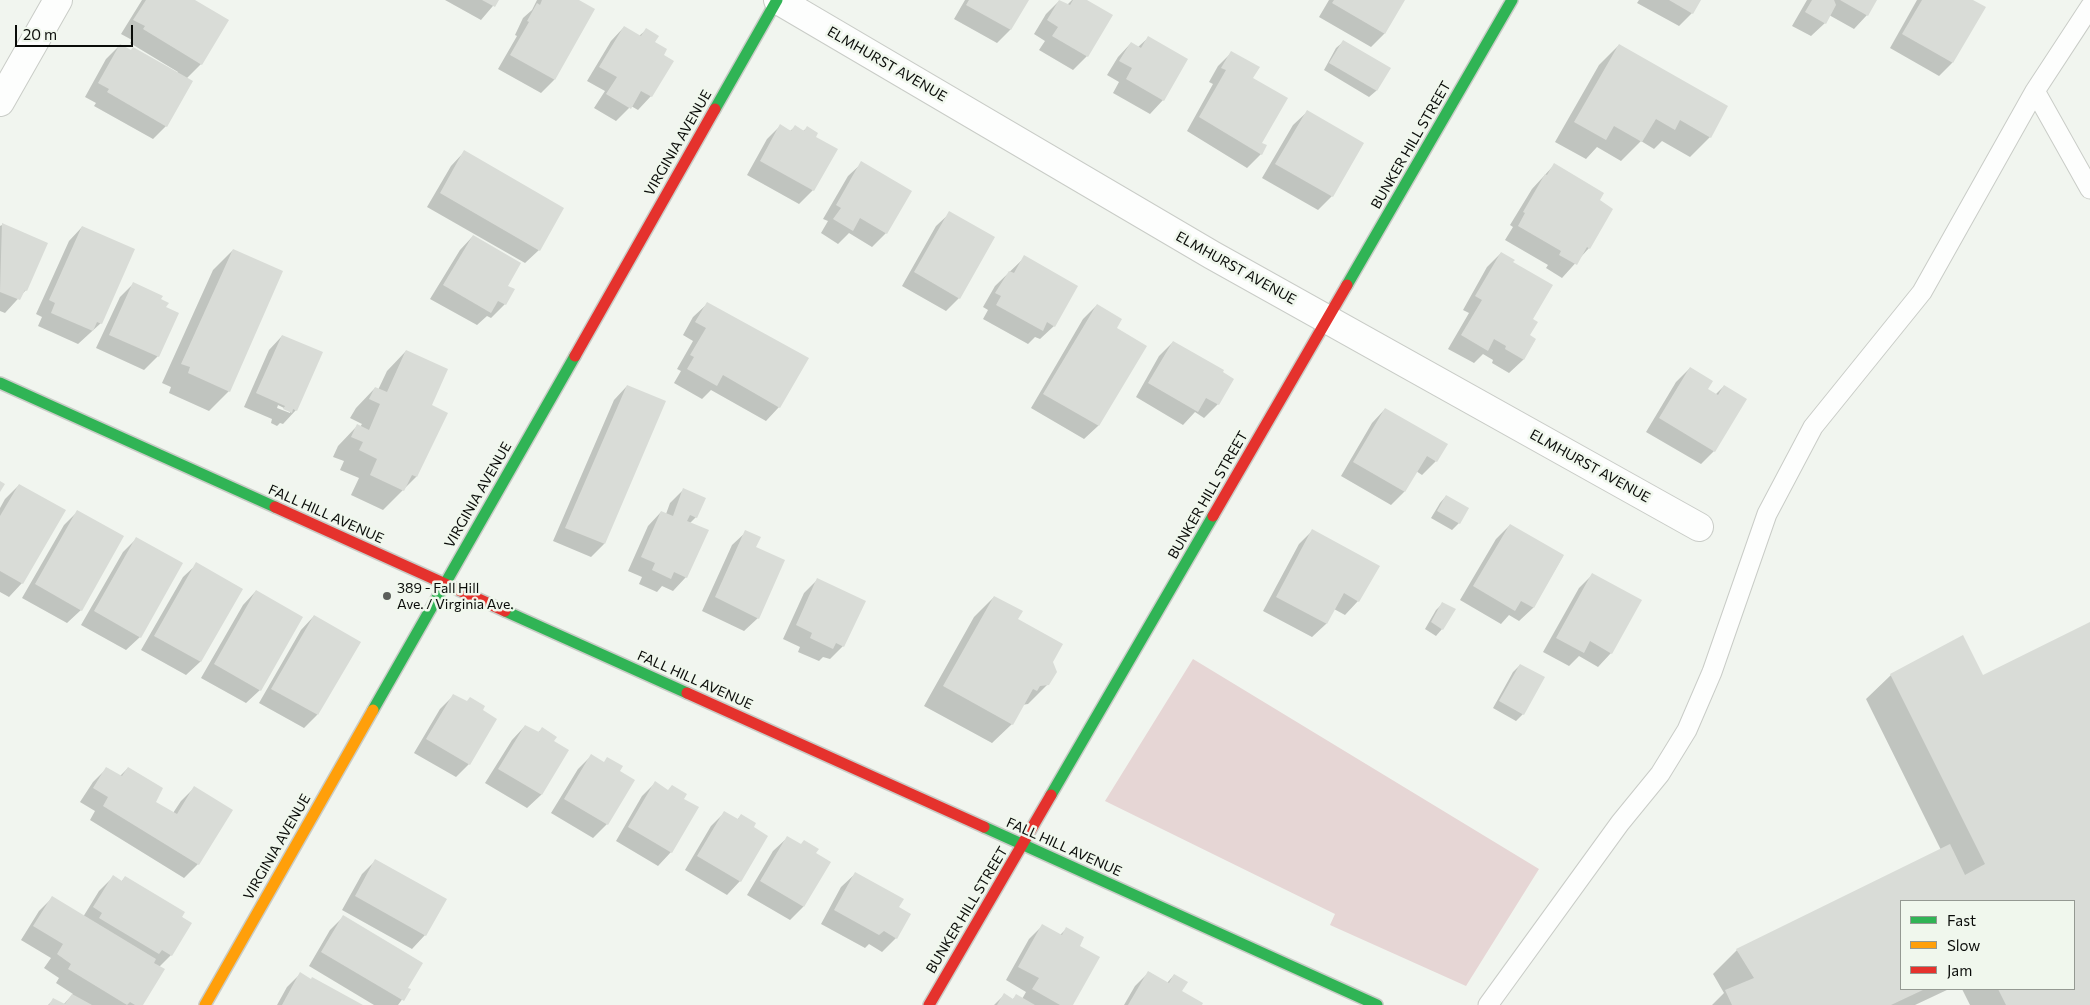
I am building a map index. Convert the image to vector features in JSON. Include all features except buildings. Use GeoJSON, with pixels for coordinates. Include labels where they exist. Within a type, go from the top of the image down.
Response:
{"type":"FeatureCollection","features":[{"type":"Feature","properties":{"kind":"street"},"geometry":{"type":"LineString","coordinates":[[0,102],[58,0]]}},
{"type":"Feature","properties":{"kind":"street","name":"ELMHURST AVENUE"},"geometry":{"type":"LineString","coordinates":[[778,0],[1212,255],[1700,527]]}},
{"type":"Feature","properties":{"kind":"street","name":"VIRGINIA AVENUE"},"geometry":{"type":"LineString","coordinates":[[205,1005],[778,0]]}},
{"type":"Feature","properties":{"kind":"street","name":"BUNKER HILL STREET"},"geometry":{"type":"LineString","coordinates":[[929,1005],[1512,0]]}},
{"type":"Feature","properties":{"kind":"street","name":"FALL HILL AVENUE"},"geometry":{"type":"LineString","coordinates":[[0,383],[1377,1005]]}},
{"type":"Feature","properties":{"kind":"lane"},"geometry":{"type":"LineString","coordinates":[[1488,1005],[1620,823],[1660,774],[1686,730],[1712,672],[1767,514],[1813,427],[1922,292],[2035,90],[2090,7]]}},
{"type":"Feature","properties":{"kind":"lane"},"geometry":{"type":"LineString","coordinates":[[2035,90],[2090,189]]}},
{"type":"Feature","properties":{"kind":"shaded area"},"geometry":{"type":"Polygon","coordinates":[[[1193,659],[1539,869],[1466,986],[1330,925],[1335,914],[1105,801],[1193,659]]]}},
{"type":"Feature","properties":{"kind":"traffic: fast"},"geometry":{"type":"LineString","coordinates":[[715,109],[777,0]]}},
{"type":"Feature","properties":{"kind":"traffic: fast"},"geometry":{"type":"LineString","coordinates":[[1347,285],[1512,0]]}},
{"type":"Feature","properties":{"kind":"traffic: fast"},"geometry":{"type":"LineString","coordinates":[[373,710],[575,356]]}},
{"type":"Feature","properties":{"kind":"traffic: fast"},"geometry":{"type":"LineString","coordinates":[[0,383],[275,507]]}},
{"type":"Feature","properties":{"kind":"traffic: fast"},"geometry":{"type":"LineString","coordinates":[[1051,795],[1213,516]]}},
{"type":"Feature","properties":{"kind":"traffic: fast"},"geometry":{"type":"LineString","coordinates":[[505,611],[687,693]]}},
{"type":"Feature","properties":{"kind":"traffic: fast"},"geometry":{"type":"LineString","coordinates":[[984,827],[1377,1005]]}},
{"type":"Feature","properties":{"kind":"traffic: slow"},"geometry":{"type":"LineString","coordinates":[[205,1005],[373,710]]}},
{"type":"Feature","properties":{"kind":"traffic: jam"},"geometry":{"type":"LineString","coordinates":[[575,356],[715,109]]}},
{"type":"Feature","properties":{"kind":"traffic: jam"},"geometry":{"type":"LineString","coordinates":[[1213,516],[1347,285]]}},
{"type":"Feature","properties":{"kind":"traffic: jam"},"geometry":{"type":"LineString","coordinates":[[275,507],[505,611]]}},
{"type":"Feature","properties":{"kind":"traffic: jam"},"geometry":{"type":"LineString","coordinates":[[687,693],[984,827]]}},
{"type":"Feature","properties":{"kind":"traffic: jam"},"geometry":{"type":"LineString","coordinates":[[929,1005],[1051,795]]}},
{"type":"Feature","properties":{"kind":"place","name":"389 - Fall Hill Ave. / Virginia Ave."},"geometry":{"type":"Point","coordinates":[387,596]}}]}
